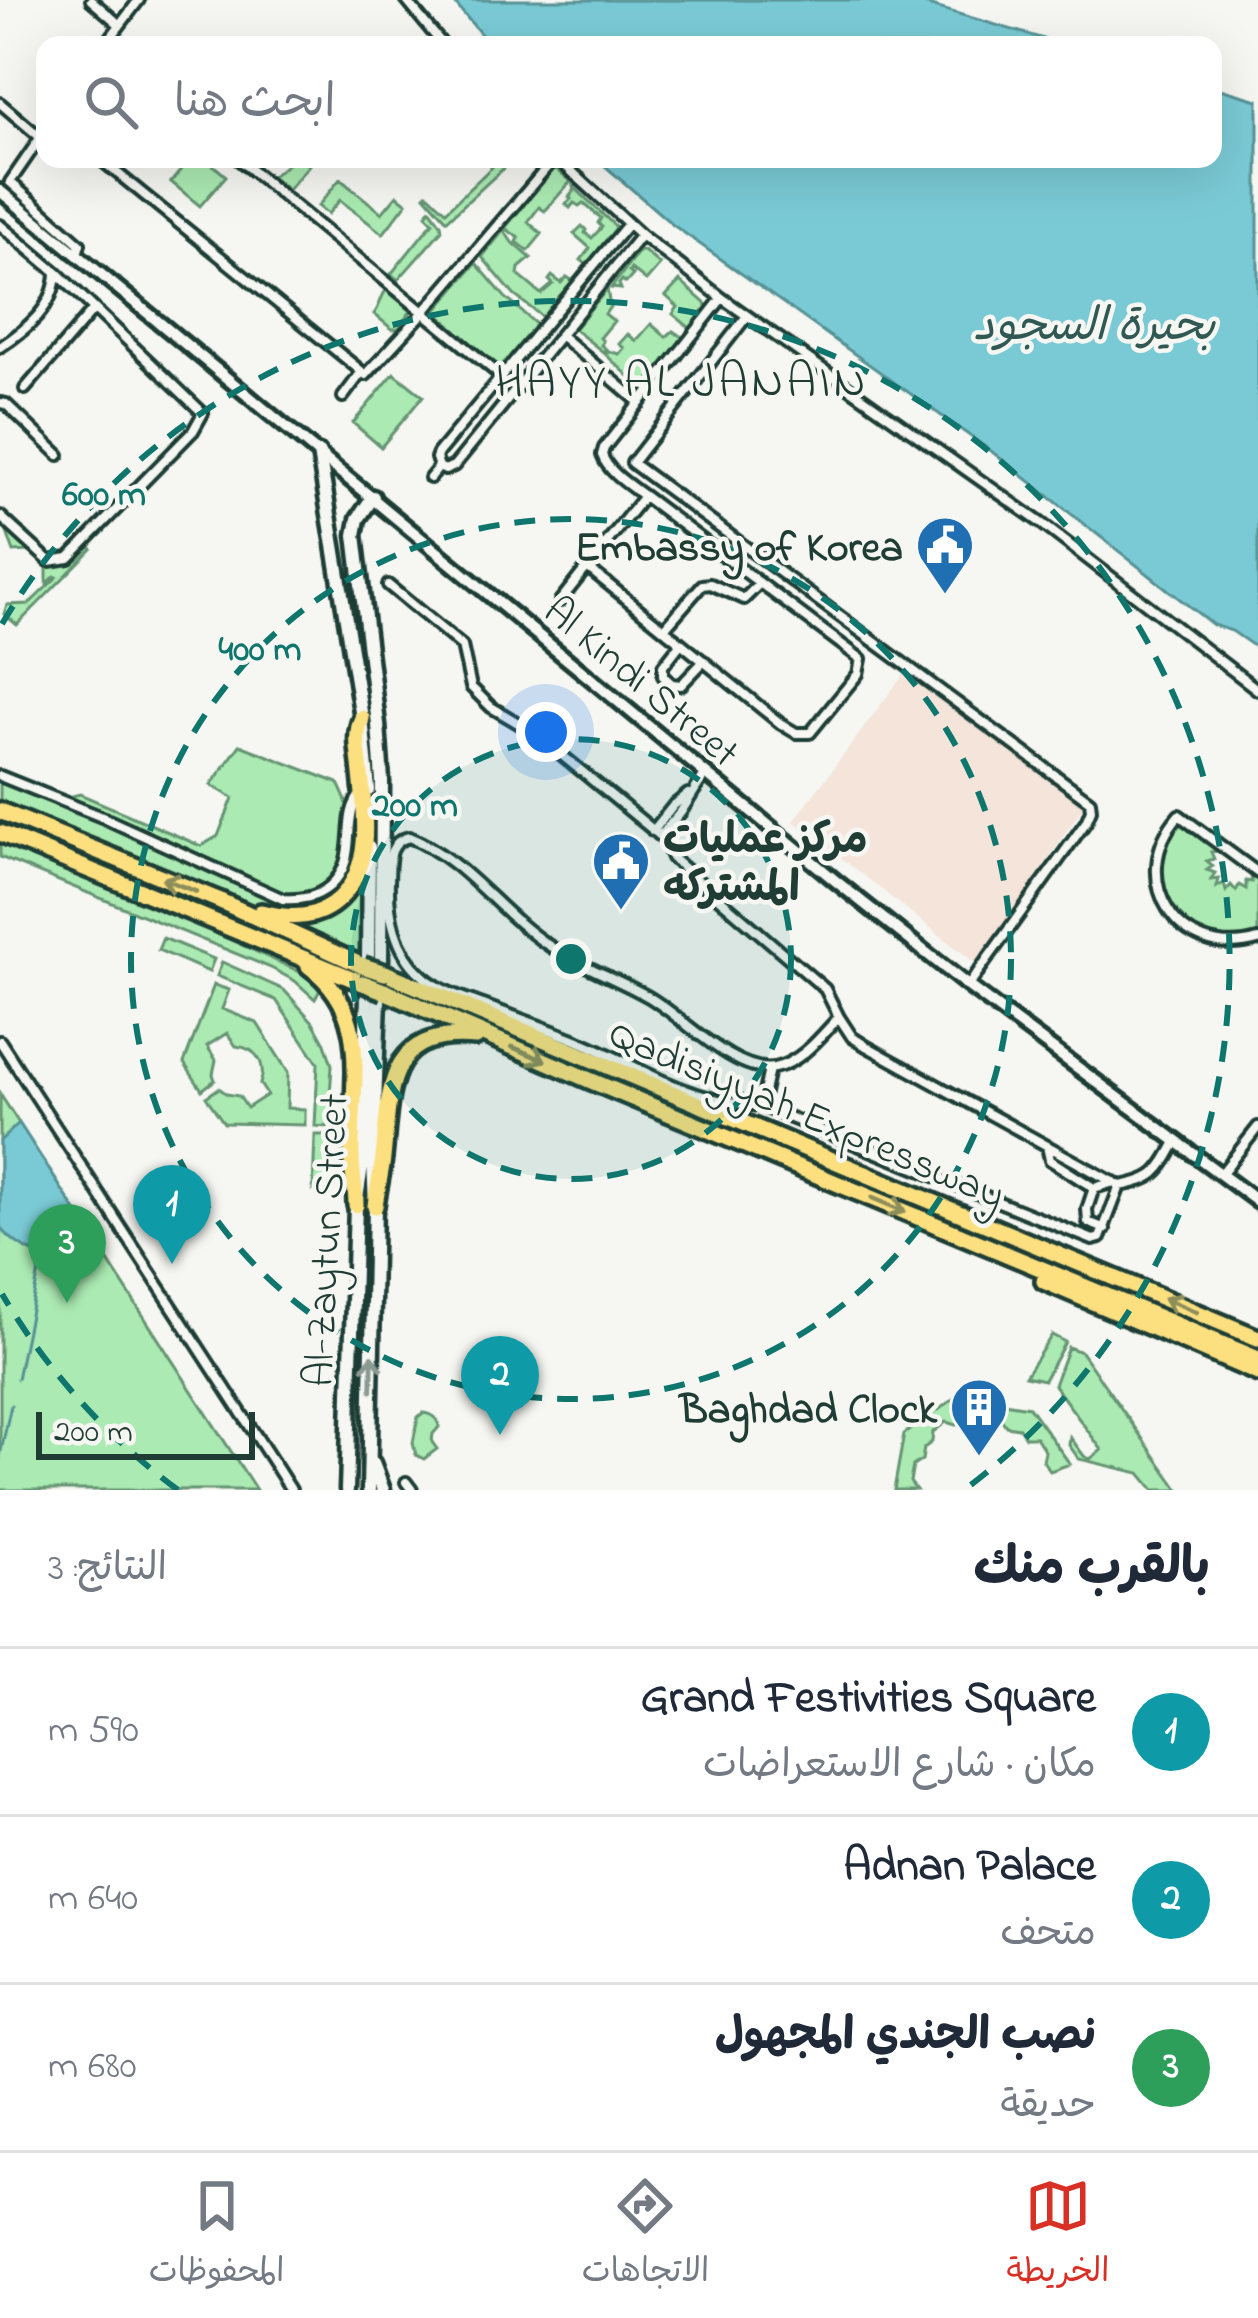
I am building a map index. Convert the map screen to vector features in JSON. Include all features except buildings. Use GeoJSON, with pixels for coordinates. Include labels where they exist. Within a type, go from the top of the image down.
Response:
{"type":"FeatureCollection","features":[{"type":"Feature","properties":{"kind":"highway"},"geometry":{"type":"LineString","coordinates":[[218,900],[295,917],[321,912],[351,886],[360,864],[369,784],[357,734],[362,718]]}},
{"type":"Feature","properties":{"kind":"highway","name":"Qadisiyyah Expressway"},"geometry":{"type":"LineString","coordinates":[[0,811],[218,900],[495,1040],[1258,1358]]}},
{"type":"Feature","properties":{"kind":"highway","name":"Qadisiyyah Expressway"},"geometry":{"type":"LineString","coordinates":[[0,833],[286,952],[374,978],[1258,1338]]}},
{"type":"Feature","properties":{"kind":"highway"},"geometry":{"type":"LineString","coordinates":[[286,952],[332,987],[352,1030],[352,1158],[357,1198]]}},
{"type":"Feature","properties":{"kind":"highway"},"geometry":{"type":"LineString","coordinates":[[375,1198],[387,1100],[398,1067],[433,1039],[457,1035],[495,1040]]}},
{"type":"Feature","properties":{"kind":"highway"},"geometry":{"type":"LineString","coordinates":[[929,1222],[1085,1300],[1258,1373]]}},
{"type":"Feature","properties":{"kind":"main road"},"geometry":{"type":"LineString","coordinates":[[319,453],[362,718]]}},
{"type":"Feature","properties":{"kind":"main road","name":"Al-Zaytun Street"},"geometry":{"type":"LineString","coordinates":[[369,1490],[375,1198],[369,784],[379,724],[355,535],[358,519],[373,497]]}},
{"type":"Feature","properties":{"kind":"main road","name":"Al-Zaytun Street"},"geometry":{"type":"LineString","coordinates":[[347,1490],[357,1198],[374,978]]}},
{"type":"Feature","properties":{"kind":"main road"},"geometry":{"type":"LineString","coordinates":[[357,1198],[367,1177],[375,1198]]}},
{"type":"Feature","properties":{"kind":"main road"},"geometry":{"type":"LineString","coordinates":[[370,1447],[383,1490]]}},
{"type":"Feature","properties":{"kind":"street"},"geometry":{"type":"LineString","coordinates":[[91,0],[120,26]]}},
{"type":"Feature","properties":{"kind":"street"},"geometry":{"type":"LineString","coordinates":[[112,36],[139,0]]}},
{"type":"Feature","properties":{"kind":"street"},"geometry":{"type":"LineString","coordinates":[[406,0],[436,36]]}},
{"type":"Feature","properties":{"kind":"street"},"geometry":{"type":"LineString","coordinates":[[0,103],[36,129]]}},
{"type":"Feature","properties":{"kind":"street"},"geometry":{"type":"LineString","coordinates":[[36,144],[10,182],[80,244],[77,255]]}},
{"type":"Feature","properties":{"kind":"street"},"geometry":{"type":"LineString","coordinates":[[111,168],[361,373],[369,373],[548,168]]}},
{"type":"Feature","properties":{"kind":"street"},"geometry":{"type":"LineString","coordinates":[[249,168],[502,377],[514,376],[517,387]]}},
{"type":"Feature","properties":{"kind":"street"},"geometry":{"type":"LineString","coordinates":[[566,168],[641,236],[722,298],[1040,523],[1258,690]]}},
{"type":"Feature","properties":{"kind":"street","name":"Al Kindi Street"},"geometry":{"type":"LineString","coordinates":[[0,191],[968,986],[1258,1202]]}},
{"type":"Feature","properties":{"kind":"street"},"geometry":{"type":"LineString","coordinates":[[628,224],[438,454],[439,467],[454,466],[641,236]]}},
{"type":"Feature","properties":{"kind":"street"},"geometry":{"type":"LineString","coordinates":[[0,225],[203,413],[184,440],[69,558],[49,561],[0,516]]}},
{"type":"Feature","properties":{"kind":"street"},"geometry":{"type":"LineString","coordinates":[[590,271],[603,282]]}},
{"type":"Feature","properties":{"kind":"street"},"geometry":{"type":"LineString","coordinates":[[0,347],[36,317],[55,289],[56,272]]}},
{"type":"Feature","properties":{"kind":"street"},"geometry":{"type":"LineString","coordinates":[[587,567],[796,733],[810,733],[858,674],[861,658],[644,496],[608,467],[602,454],[722,298]]}},
{"type":"Feature","properties":{"kind":"street"},"geometry":{"type":"LineString","coordinates":[[25,389],[93,310]]}},
{"type":"Feature","properties":{"kind":"street"},"geometry":{"type":"LineString","coordinates":[[747,316],[632,463],[1090,801],[1086,822],[968,986]]}},
{"type":"Feature","properties":{"kind":"street"},"geometry":{"type":"LineString","coordinates":[[547,324],[558,323],[560,334],[640,403]]}},
{"type":"Feature","properties":{"kind":"street"},"geometry":{"type":"LineString","coordinates":[[343,397],[361,373]]}},
{"type":"Feature","properties":{"kind":"street"},"geometry":{"type":"LineString","coordinates":[[0,403],[59,455]]}},
{"type":"Feature","properties":{"kind":"street"},"geometry":{"type":"LineString","coordinates":[[430,478],[439,467]]}},
{"type":"Feature","properties":{"kind":"street"},"geometry":{"type":"LineString","coordinates":[[560,602],[644,496]]}},
{"type":"Feature","properties":{"kind":"street"},"geometry":{"type":"LineString","coordinates":[[664,629],[702,585],[714,585],[744,599],[760,583]]}},
{"type":"Feature","properties":{"kind":"street"},"geometry":{"type":"LineString","coordinates":[[388,586],[462,646],[471,687],[491,707],[535,733],[664,839],[672,858],[824,989],[852,1037],[1117,1184]]}},
{"type":"Feature","properties":{"kind":"street"},"geometry":{"type":"LineString","coordinates":[[681,643],[663,666],[668,681],[681,685],[704,662]]}},
{"type":"Feature","properties":{"kind":"street"},"geometry":{"type":"LineString","coordinates":[[657,834],[673,806],[705,774]]}},
{"type":"Feature","properties":{"kind":"street"},"geometry":{"type":"LineString","coordinates":[[0,776],[283,899],[312,897],[335,881],[349,856],[354,803],[369,784]]}},
{"type":"Feature","properties":{"kind":"street"},"geometry":{"type":"LineString","coordinates":[[1258,873],[1179,814],[1158,848],[1159,890],[1168,910],[1193,935],[1221,944],[1258,940]]}},
{"type":"Feature","properties":{"kind":"street"},"geometry":{"type":"LineString","coordinates":[[839,1016],[806,1050],[779,1067],[769,1069],[740,1060],[695,1033],[653,999],[546,944],[430,846],[409,837],[392,847],[389,890],[394,927],[404,952],[433,984],[690,1091],[761,1106],[1093,1240],[1105,1229],[1117,1184]]}},
{"type":"Feature","properties":{"kind":"street"},"geometry":{"type":"LineString","coordinates":[[0,1040],[291,1490]]}},
{"type":"Feature","properties":{"kind":"street"},"geometry":{"type":"LineString","coordinates":[[761,1106],[769,1069]]}},
{"type":"Feature","properties":{"kind":"street"},"geometry":{"type":"LineString","coordinates":[[1221,1174],[1258,1127]]}},
{"type":"Feature","properties":{"kind":"street"},"geometry":{"type":"LineString","coordinates":[[1047,1146],[1058,1168],[1094,1188],[1144,1182],[1154,1176],[1176,1141]]}},
{"type":"Feature","properties":{"kind":"street"},"geometry":{"type":"LineString","coordinates":[[1094,1188],[1086,1219],[1105,1229]]}},
{"type":"Feature","properties":{"kind":"shaded area"},"geometry":{"type":"Polygon","coordinates":[[[904,674],[1084,805],[980,962],[974,962],[794,821],[904,674]]]}},
{"type":"Feature","properties":{"kind":"green space"},"geometry":{"type":"Polygon","coordinates":[[[183,168],[217,168],[226,176],[200,206],[171,182],[183,168]]]}},
{"type":"Feature","properties":{"kind":"green space"},"geometry":{"type":"Polygon","coordinates":[[[282,168],[306,168],[288,190],[271,177],[282,168]]]}},
{"type":"Feature","properties":{"kind":"green space"},"geometry":{"type":"Polygon","coordinates":[[[491,168],[504,168],[447,220],[425,195],[446,211],[491,168]]]}},
{"type":"Feature","properties":{"kind":"green space"},"geometry":{"type":"Polygon","coordinates":[[[555,168],[571,181],[545,211],[539,207],[528,222],[542,234],[528,251],[505,228],[555,168]]]}},
{"type":"Feature","properties":{"kind":"green space"},"geometry":{"type":"Polygon","coordinates":[[[340,179],[382,213],[397,195],[407,203],[383,234],[340,200],[328,214],[318,206],[340,179]]]}},
{"type":"Feature","properties":{"kind":"green space"},"geometry":{"type":"Polygon","coordinates":[[[573,186],[619,230],[590,267],[581,260],[590,248],[574,234],[582,226],[592,238],[602,227],[601,218],[583,203],[570,208],[566,204],[573,186]]]}},
{"type":"Feature","properties":{"kind":"green space"},"geometry":{"type":"Polygon","coordinates":[[[430,209],[442,230],[398,280],[391,274],[433,222],[426,215],[430,209]]]}},
{"type":"Feature","properties":{"kind":"green space"},"geometry":{"type":"Polygon","coordinates":[[[504,230],[531,258],[518,275],[541,294],[553,284],[552,276],[561,283],[584,273],[545,319],[514,295],[482,257],[504,230]]]}},
{"type":"Feature","properties":{"kind":"green space"},"geometry":{"type":"Polygon","coordinates":[[[639,251],[660,265],[646,281],[631,269],[633,275],[626,283],[622,280],[621,289],[611,288],[639,251]]]}},
{"type":"Feature","properties":{"kind":"green space"},"geometry":{"type":"Polygon","coordinates":[[[476,263],[539,327],[505,368],[435,312],[476,263]]]}},
{"type":"Feature","properties":{"kind":"green space"},"geometry":{"type":"Polygon","coordinates":[[[680,281],[709,307],[691,329],[673,314],[678,307],[666,296],[680,281]]]}},
{"type":"Feature","properties":{"kind":"green space"},"geometry":{"type":"Polygon","coordinates":[[[387,289],[411,311],[398,329],[374,314],[387,289]]]}},
{"type":"Feature","properties":{"kind":"green space"},"geometry":{"type":"Polygon","coordinates":[[[607,289],[610,307],[605,314],[614,321],[600,338],[603,352],[574,329],[607,289]]]}},
{"type":"Feature","properties":{"kind":"green space"},"geometry":{"type":"Polygon","coordinates":[[[651,324],[666,337],[673,331],[685,339],[642,388],[605,354],[619,354],[624,348],[619,344],[628,334],[636,341],[651,324]]]}},
{"type":"Feature","properties":{"kind":"green space"},"geometry":{"type":"Polygon","coordinates":[[[394,373],[423,396],[381,447],[353,423],[394,373]]]}},
{"type":"Feature","properties":{"kind":"green space"},"geometry":{"type":"Polygon","coordinates":[[[7,524],[51,564],[73,561],[88,546],[92,549],[17,625],[4,614],[7,605],[29,604],[57,577],[47,584],[47,567],[29,551],[14,552],[7,524]]]}},
{"type":"Feature","properties":{"kind":"green space"},"geometry":{"type":"Polygon","coordinates":[[[240,745],[338,783],[364,873],[361,956],[307,932],[283,915],[0,806],[0,770],[68,797],[80,794],[201,846],[218,836],[233,798],[211,785],[240,745]]]}},
{"type":"Feature","properties":{"kind":"green space"},"geometry":{"type":"Polygon","coordinates":[[[1180,818],[1219,848],[1211,852],[1214,859],[1207,861],[1213,866],[1207,870],[1215,873],[1211,880],[1219,879],[1217,887],[1224,883],[1226,891],[1231,885],[1236,891],[1239,885],[1246,889],[1251,876],[1258,877],[1258,938],[1210,936],[1173,911],[1165,898],[1159,855],[1180,818]]]}},
{"type":"Feature","properties":{"kind":"green space"},"geometry":{"type":"Polygon","coordinates":[[[0,843],[173,913],[300,972],[321,988],[315,999],[271,968],[0,857],[0,843]]]}},
{"type":"Feature","properties":{"kind":"green space"},"geometry":{"type":"Polygon","coordinates":[[[163,938],[214,959],[209,972],[158,950],[163,938]]]}},
{"type":"Feature","properties":{"kind":"green space"},"geometry":{"type":"Polygon","coordinates":[[[222,962],[284,990],[313,1022],[332,1065],[328,1127],[315,1126],[318,1063],[276,1000],[217,976],[222,962]]]}},
{"type":"Feature","properties":{"kind":"green space"},"geometry":{"type":"Polygon","coordinates":[[[214,985],[229,990],[222,1009],[257,1023],[288,1072],[287,1108],[305,1109],[305,1125],[224,1123],[206,1097],[219,1088],[239,1096],[247,1108],[267,1095],[260,1084],[258,1058],[236,1046],[227,1033],[207,1046],[216,1060],[215,1080],[202,1090],[184,1063],[214,985]]]}},
{"type":"Feature","properties":{"kind":"green space"},"geometry":{"type":"Polygon","coordinates":[[[0,1094],[256,1490],[0,1490],[0,1094]]]}},
{"type":"Feature","properties":{"kind":"green space"},"geometry":{"type":"Polygon","coordinates":[[[315,1135],[328,1135],[326,1190],[313,1190],[315,1135]]]}},
{"type":"Feature","properties":{"kind":"green space"},"geometry":{"type":"Polygon","coordinates":[[[1052,1335],[1065,1342],[1044,1380],[1025,1376],[1052,1335]]]}},
{"type":"Feature","properties":{"kind":"green space"},"geometry":{"type":"Polygon","coordinates":[[[1068,1347],[1081,1352],[1179,1490],[1154,1490],[1140,1473],[1079,1459],[1069,1445],[1070,1437],[1090,1459],[1102,1450],[1054,1385],[1068,1347]]]}},
{"type":"Feature","properties":{"kind":"green space"},"geometry":{"type":"Polygon","coordinates":[[[958,1396],[1029,1407],[1070,1464],[1050,1471],[1036,1437],[1025,1437],[1000,1417],[984,1414],[977,1421],[946,1422],[933,1432],[922,1460],[913,1466],[910,1482],[916,1490],[894,1490],[904,1434],[958,1396]]]}},
{"type":"Feature","properties":{"kind":"green space"},"geometry":{"type":"Polygon","coordinates":[[[423,1413],[434,1417],[439,1427],[432,1442],[437,1449],[424,1459],[416,1455],[413,1443],[423,1413]]]}},
{"type":"Feature","properties":{"kind":"water"},"geometry":{"type":"Polygon","coordinates":[[[452,0],[911,0],[1033,36],[482,36],[452,0]]]}},
{"type":"Feature","properties":{"kind":"water","name":"بحيرة السجود"},"geometry":{"type":"Polygon","coordinates":[[[1222,90],[1258,100],[1258,649],[1232,631],[1213,625],[991,451],[673,225],[607,168],[1222,168],[1222,90]]]}},
{"type":"Feature","properties":{"kind":"water"},"geometry":{"type":"Polygon","coordinates":[[[19,1123],[99,1247],[72,1256],[46,1256],[21,1246],[0,1227],[0,1141],[19,1123]]]}},
{"type":"Feature","properties":{"kind":"waterway"},"geometry":{"type":"LineString","coordinates":[[17,1379],[42,1256]]}},
{"type":"Feature","properties":{"kind":"waterway"},"geometry":{"type":"LineString","coordinates":[[0,1456],[11,1405]]}},
{"type":"Feature","properties":{"kind":"place","name":"Embassy of Korea"},"geometry":{"type":"Point","coordinates":[945,596]}},
{"type":"Feature","properties":{"kind":"place","name":"مركز عمليات المشتركه"},"geometry":{"type":"Point","coordinates":[621,912]}},
{"type":"Feature","properties":{"kind":"place","name":"Grand Festivities Square"},"geometry":{"type":"Point","coordinates":[172,1264]}},
{"type":"Feature","properties":{"kind":"place","name":"نصب الجندي المجهول"},"geometry":{"type":"Point","coordinates":[67,1303]}},
{"type":"Feature","properties":{"kind":"place","name":"Adnan Palace"},"geometry":{"type":"Point","coordinates":[500,1435]}},
{"type":"Feature","properties":{"kind":"place","name":"Baghdad Clock"},"geometry":{"type":"Point","coordinates":[979,1458]}},
{"type":"Feature","properties":{"kind":"district","name":"HAYY AL JANAIN"},"geometry":{"type":"Point","coordinates":[682,379]}}]}
